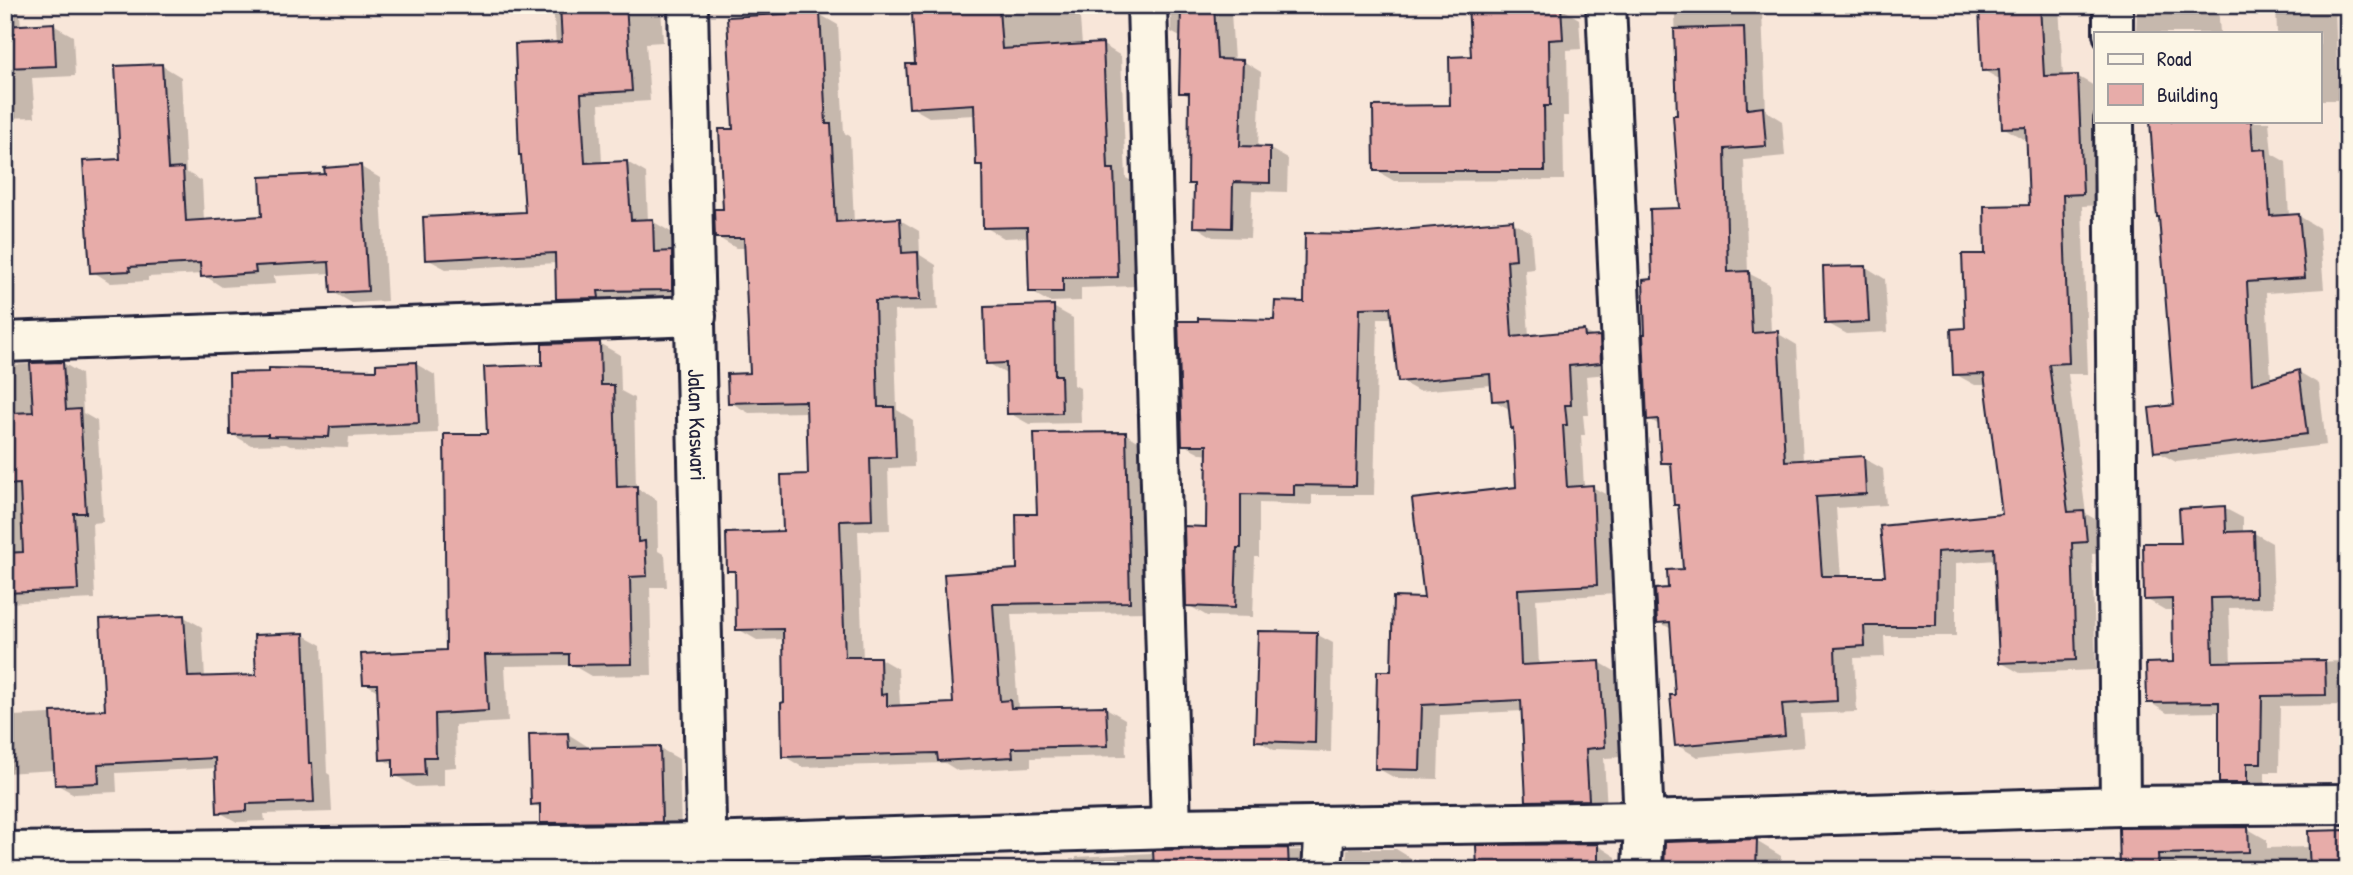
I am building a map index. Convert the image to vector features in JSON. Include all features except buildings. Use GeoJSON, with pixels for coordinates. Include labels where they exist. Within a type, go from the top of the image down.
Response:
{"type":"FeatureCollection","features":[{"type":"Feature","properties":{"kind":"street","name":"Jalan Kaswari"},"geometry":{"type":"LineString","coordinates":[[688,5],[707,856]]}},
{"type":"Feature","properties":{"kind":"street"},"geometry":{"type":"LineString","coordinates":[[1147,5],[1171,828]]}},
{"type":"Feature","properties":{"kind":"street"},"geometry":{"type":"LineString","coordinates":[[1606,5],[1644,821],[1642,870]]}},
{"type":"Feature","properties":{"kind":"street"},"geometry":{"type":"LineString","coordinates":[[2113,5],[2113,32]]}},
{"type":"Feature","properties":{"kind":"street"},"geometry":{"type":"LineString","coordinates":[[2114,122],[2120,806]]}},
{"type":"Feature","properties":{"kind":"street"},"geometry":{"type":"LineString","coordinates":[[5,342],[696,316]]}},
{"type":"Feature","properties":{"kind":"street"},"geometry":{"type":"LineString","coordinates":[[5,852],[403,858],[707,856],[1171,828],[1644,821],[2120,806],[2348,804]]}},
{"type":"Feature","properties":{"kind":"street"},"geometry":{"type":"LineString","coordinates":[[1322,870],[1325,826]]}}]}
